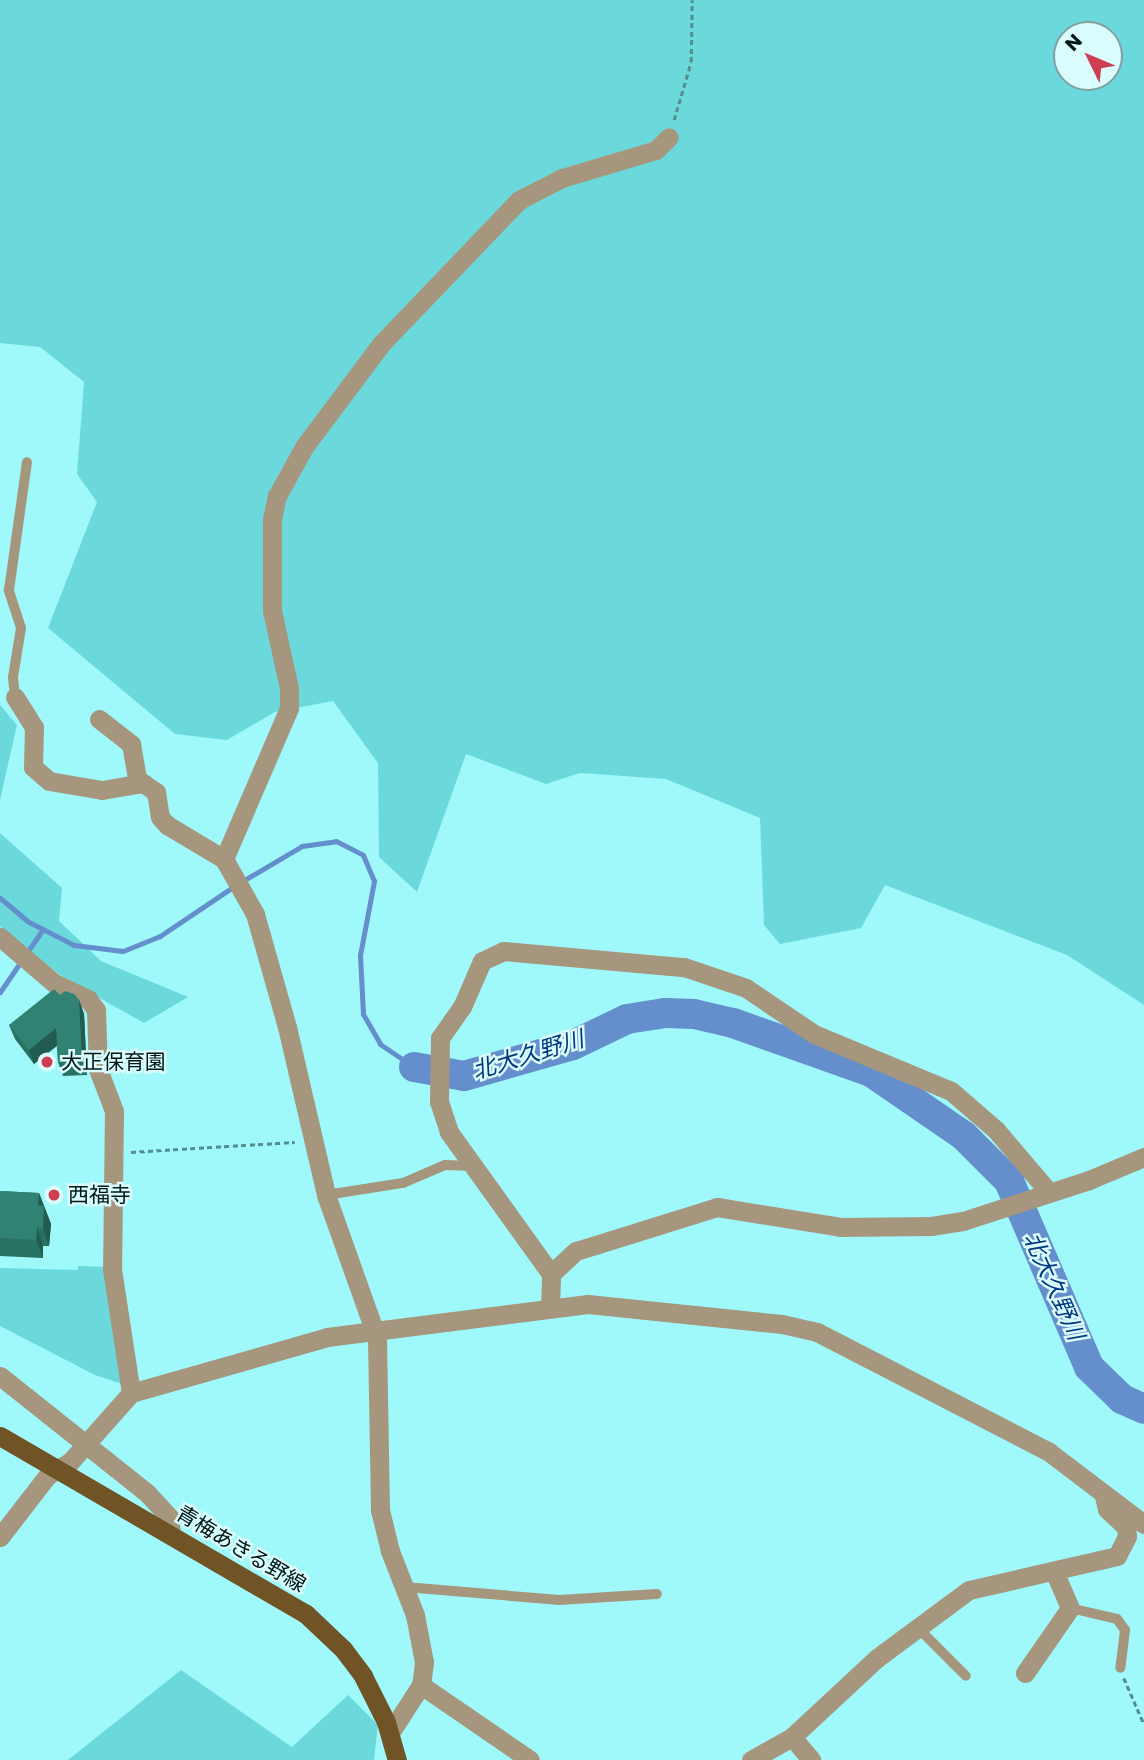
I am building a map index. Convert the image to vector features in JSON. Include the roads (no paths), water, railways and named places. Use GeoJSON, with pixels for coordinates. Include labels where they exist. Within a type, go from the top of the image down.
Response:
{"type":"FeatureCollection","features":[{"type":"Feature","properties":{"kind":"main road","name":"青梅あきる野線"},"geometry":{"type":"LineString","coordinates":[[0,1436],[279,1596],[329,1634],[363,1676],[390,1733],[397,1760]]}},
{"type":"Feature","properties":{"kind":"street"},"geometry":{"type":"LineString","coordinates":[[228,866],[289,708],[289,688],[272,611],[272,519],[277,496],[304,447],[381,344],[519,200],[562,178],[656,150],[669,137]]}},
{"type":"Feature","properties":{"kind":"street"},"geometry":{"type":"LineString","coordinates":[[15,697],[34,727],[33,767],[49,781],[102,790],[138,783],[156,792],[160,817],[167,825],[228,866],[246,898],[287,1027],[326,1195],[374,1329],[380,1510],[424,1662],[421,1685],[390,1733]]}},
{"type":"Feature","properties":{"kind":"street"},"geometry":{"type":"LineString","coordinates":[[99,719],[131,744],[138,783]]}},
{"type":"Feature","properties":{"kind":"street"},"geometry":{"type":"LineString","coordinates":[[0,937],[54,983],[88,999],[96,1010],[98,1069],[114,1111],[112,1269],[131,1393]]}},
{"type":"Feature","properties":{"kind":"street"},"geometry":{"type":"LineString","coordinates":[[550,1307],[551,1274],[477,1166],[449,1132],[439,1102],[440,1038],[489,955],[520,950],[684,967],[746,988],[836,1045],[951,1091],[996,1130],[1044,1193]]}},
{"type":"Feature","properties":{"kind":"street"},"geometry":{"type":"LineString","coordinates":[[551,1274],[576,1251],[717,1206],[840,1227],[931,1226],[990,1212],[1144,1157]]}},
{"type":"Feature","properties":{"kind":"street"},"geometry":{"type":"LineString","coordinates":[[0,1537],[48,1475],[88,1444],[131,1393],[327,1337],[550,1307],[618,1305],[782,1324],[817,1332],[1049,1452],[1105,1490],[1142,1520]]}},
{"type":"Feature","properties":{"kind":"street"},"geometry":{"type":"LineString","coordinates":[[0,1376],[88,1444],[161,1507],[169,1517],[171,1533]]}},
{"type":"Feature","properties":{"kind":"street"},"geometry":{"type":"LineString","coordinates":[[751,1760],[792,1737],[877,1658],[969,1590],[1117,1556],[1128,1536],[1126,1527],[1107,1509],[1105,1490]]}},
{"type":"Feature","properties":{"kind":"street"},"geometry":{"type":"LineString","coordinates":[[1025,1674],[1070,1608],[1054,1571]]}},
{"type":"Feature","properties":{"kind":"street"},"geometry":{"type":"LineString","coordinates":[[421,1685],[530,1760]]}},
{"type":"Feature","properties":{"kind":"street"},"geometry":{"type":"LineString","coordinates":[[792,1737],[811,1760]]}},
{"type":"Feature","properties":{"kind":"lane"},"geometry":{"type":"LineString","coordinates":[[15,697],[13,677],[21,628],[9,590],[27,462]]}},
{"type":"Feature","properties":{"kind":"lane"},"geometry":{"type":"LineString","coordinates":[[326,1195],[403,1183],[445,1165],[477,1166]]}},
{"type":"Feature","properties":{"kind":"lane"},"geometry":{"type":"LineString","coordinates":[[404,1587],[559,1600],[657,1594]]}},
{"type":"Feature","properties":{"kind":"lane"},"geometry":{"type":"LineString","coordinates":[[1070,1608],[1117,1619],[1125,1630],[1120,1668]]}},
{"type":"Feature","properties":{"kind":"lane"},"geometry":{"type":"LineString","coordinates":[[919,1629],[966,1676]]}},
{"type":"Feature","properties":{"kind":"waterway","name":"北大久野川"},"geometry":{"type":"LineString","coordinates":[[241,882],[302,846],[336,841],[363,855],[374,881],[360,955],[363,1014],[380,1044],[414,1067]]}},
{"type":"Feature","properties":{"kind":"waterway","name":"北大久野川"},"geometry":{"type":"LineString","coordinates":[[0,898],[27,921],[74,945],[123,951],[160,936],[233,887]]}},
{"type":"Feature","properties":{"kind":"waterway"},"geometry":{"type":"LineString","coordinates":[[0,992],[43,929]]}},
{"type":"Feature","properties":{"kind":"waterway","name":"北大久野川"},"geometry":{"type":"LineString","coordinates":[[414,1067],[464,1076],[573,1045],[627,1019],[666,1013],[694,1014],[733,1023],[871,1072],[964,1136],[1009,1181],[1089,1367],[1122,1399],[1144,1409]]}},
{"type":"Feature","properties":{"kind":"place","name":"大正保育園"},"geometry":{"type":"Point","coordinates":[47,1062]}},
{"type":"Feature","properties":{"kind":"place","name":"西福寺"},"geometry":{"type":"Point","coordinates":[54,1195]}}]}
